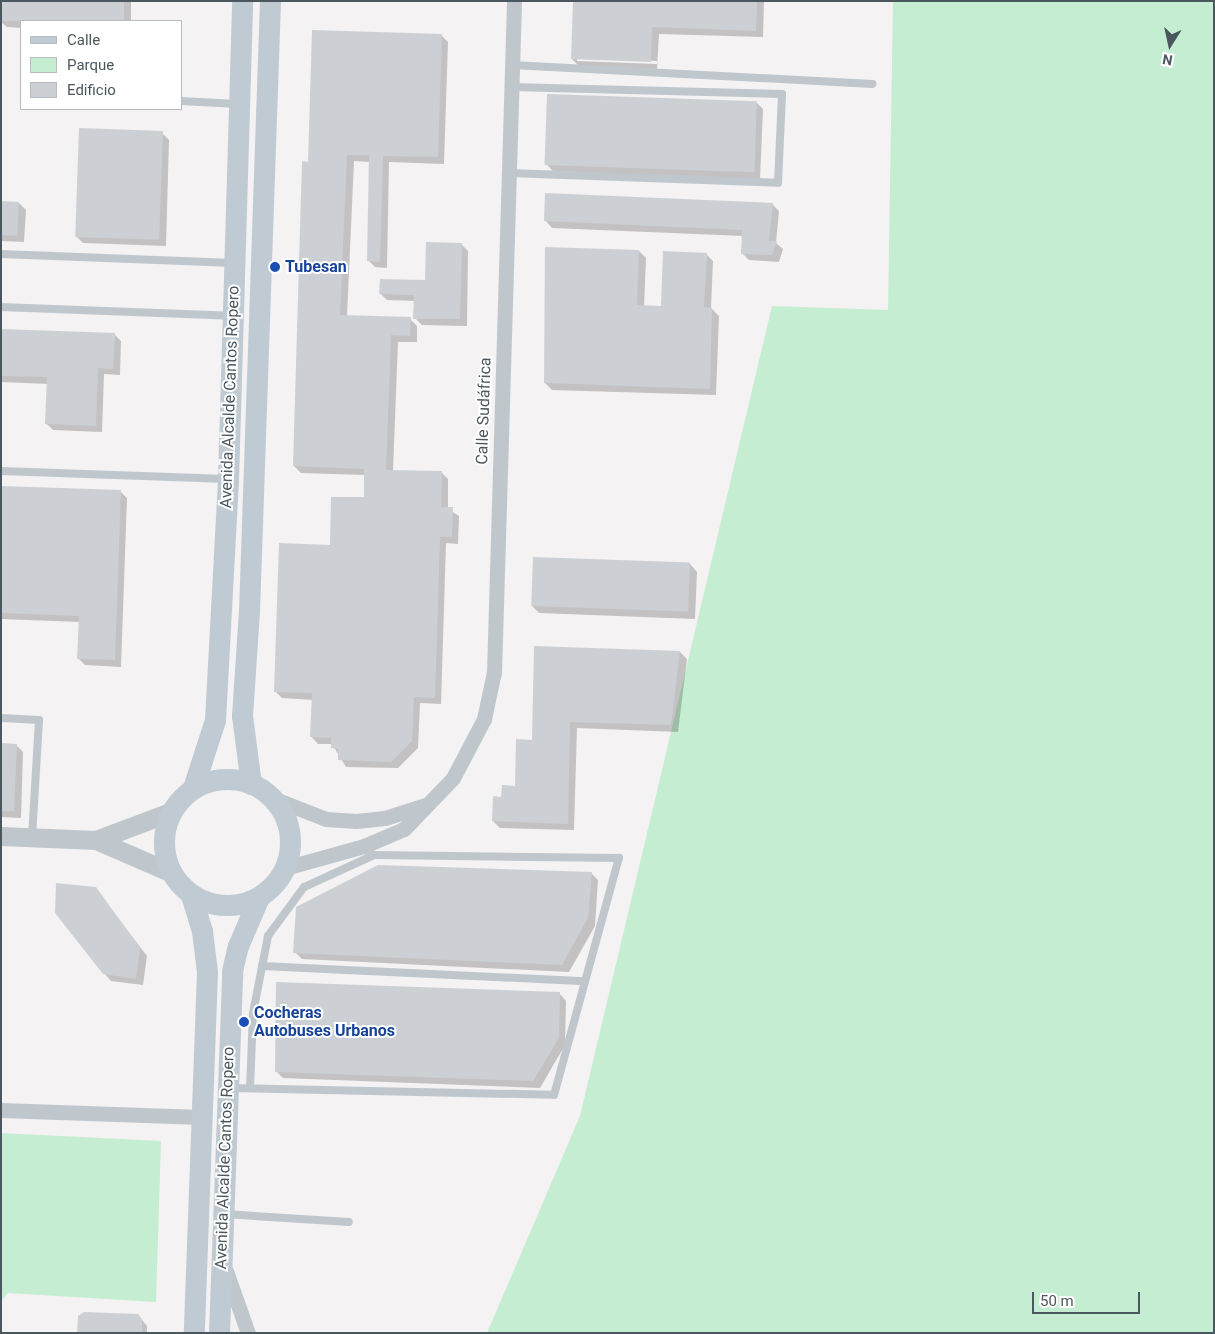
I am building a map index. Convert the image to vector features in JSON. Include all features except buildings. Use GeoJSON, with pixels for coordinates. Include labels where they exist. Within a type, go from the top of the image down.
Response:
{"type":"FeatureCollection","features":[{"type":"Feature","properties":{"kind":"main road","name":"Avenida Alcalde Cantos Ropero"},"geometry":{"type":"LineString","coordinates":[[193,788],[215,720],[228,479],[242,1]]}},
{"type":"Feature","properties":{"kind":"main road","name":"Avenida Alcalde Cantos Ropero"},"geometry":{"type":"LineString","coordinates":[[251,784],[242,716],[249,611],[270,1]]}},
{"type":"Feature","properties":{"kind":"main road"},"geometry":{"type":"LineString","coordinates":[[232,779],[251,784],[272,798],[283,813],[289,831],[290,850],[285,868],[274,884],[259,897],[224,906],[191,895],[170,872],[164,853],[164,832],[170,812],[193,788],[212,780],[232,779]]}},
{"type":"Feature","properties":{"kind":"main road","name":"Avenida Alcalde Cantos Ropero"},"geometry":{"type":"LineString","coordinates":[[191,895],[202,931],[207,972],[194,1333]]}},
{"type":"Feature","properties":{"kind":"main road","name":"Avenida Alcalde Cantos Ropero"},"geometry":{"type":"LineString","coordinates":[[219,1333],[226,1088],[232,970],[238,946],[259,897]]}},
{"type":"Feature","properties":{"kind":"street","name":"Calle Sudáfrica"},"geometry":{"type":"LineString","coordinates":[[285,868],[364,846],[404,829],[453,778],[470,751],[484,719],[494,672],[514,1]]}},
{"type":"Feature","properties":{"kind":"street","name":"Calle Sudáfrica"},"geometry":{"type":"LineString","coordinates":[[272,798],[326,818],[356,821],[385,818],[429,804]]}},
{"type":"Feature","properties":{"kind":"street"},"geometry":{"type":"LineString","coordinates":[[96,840],[170,812]]}},
{"type":"Feature","properties":{"kind":"street"},"geometry":{"type":"LineString","coordinates":[[1,836],[96,840],[170,872]]}},
{"type":"Feature","properties":{"kind":"street"},"geometry":{"type":"LineString","coordinates":[[1,1110],[201,1117]]}},
{"type":"Feature","properties":{"kind":"street"},"geometry":{"type":"LineString","coordinates":[[221,1250],[235,1303],[248,1333]]}},
{"type":"Feature","properties":{"kind":"lane"},"geometry":{"type":"LineString","coordinates":[[512,66],[872,84]]}},
{"type":"Feature","properties":{"kind":"lane"},"geometry":{"type":"LineString","coordinates":[[509,173],[778,183],[782,94],[512,87]]}},
{"type":"Feature","properties":{"kind":"lane"},"geometry":{"type":"LineString","coordinates":[[182,101],[239,104]]}},
{"type":"Feature","properties":{"kind":"lane"},"geometry":{"type":"LineString","coordinates":[[1,254],[234,263]]}},
{"type":"Feature","properties":{"kind":"lane"},"geometry":{"type":"LineString","coordinates":[[1,307],[233,316]]}},
{"type":"Feature","properties":{"kind":"lane"},"geometry":{"type":"LineString","coordinates":[[1,471],[228,479]]}},
{"type":"Feature","properties":{"kind":"lane"},"geometry":{"type":"LineString","coordinates":[[1,718],[39,720],[32,837]]}},
{"type":"Feature","properties":{"kind":"lane"},"geometry":{"type":"LineString","coordinates":[[226,1088],[554,1095],[619,858],[374,856],[304,887],[268,936],[253,1013],[250,1088]]}},
{"type":"Feature","properties":{"kind":"lane"},"geometry":{"type":"LineString","coordinates":[[262,966],[585,981]]}},
{"type":"Feature","properties":{"kind":"lane"},"geometry":{"type":"LineString","coordinates":[[222,1214],[349,1222]]}},
{"type":"Feature","properties":{"kind":"green space"},"geometry":{"type":"Polygon","coordinates":[[[893,1],[1214,1],[1214,1333],[487,1333],[580,1116],[772,306],[888,310],[893,1]]]}},
{"type":"Feature","properties":{"kind":"green space"},"geometry":{"type":"Polygon","coordinates":[[[1,1133],[161,1141],[156,1302],[8,1293],[1,1301],[1,1133]]]}},
{"type":"Feature","properties":{"kind":"place","name":"Tubesan"},"geometry":{"type":"Point","coordinates":[275,267]}},
{"type":"Feature","properties":{"kind":"place","name":"Cocheras Autobuses Urbanos"},"geometry":{"type":"Point","coordinates":[244,1022]}}]}
